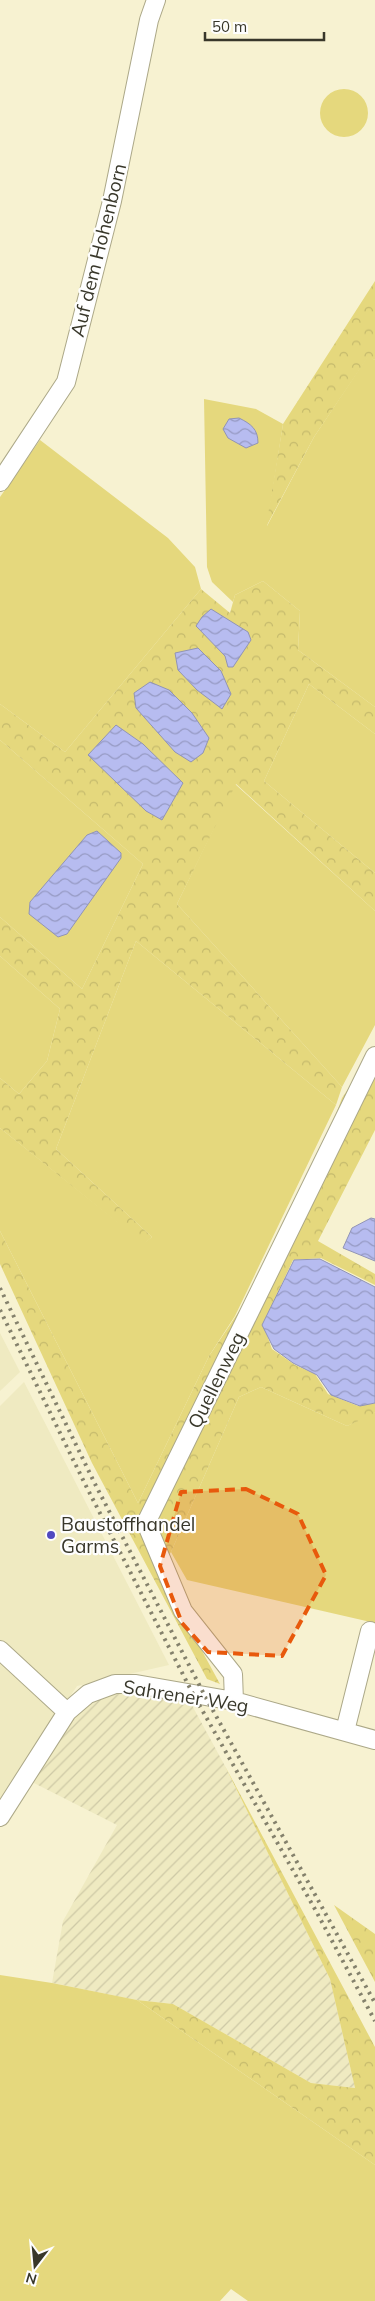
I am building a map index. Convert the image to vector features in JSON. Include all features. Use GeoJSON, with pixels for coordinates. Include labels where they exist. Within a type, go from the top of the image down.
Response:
{"type":"FeatureCollection","features":[{"type":"Feature","properties":{"kind":"street","name":"Auf dem Hohenborn"},"geometry":{"type":"LineString","coordinates":[[0,482],[66,382],[112,201],[149,20],[156,0]]}},
{"type":"Feature","properties":{"kind":"street","name":"Quellenweg"},"geometry":{"type":"LineString","coordinates":[[234,1700],[233,1674],[183,1611],[146,1523],[375,1056]]}},
{"type":"Feature","properties":{"kind":"street"},"geometry":{"type":"LineString","coordinates":[[345,1731],[370,1632]]}},
{"type":"Feature","properties":{"kind":"street"},"geometry":{"type":"LineString","coordinates":[[0,1650],[66,1712]]}},
{"type":"Feature","properties":{"kind":"street","name":"Sahrener Weg"},"geometry":{"type":"LineString","coordinates":[[0,1817],[66,1712],[88,1694],[115,1684],[136,1684],[234,1700],[375,1740]]}},
{"type":"Feature","properties":{"kind":"highlighted area"},"geometry":{"type":"Polygon","coordinates":[[[246,1489],[298,1514],[326,1575],[282,1656],[208,1652],[182,1623],[160,1566],[181,1492],[246,1489]]]}},
{"type":"Feature","properties":{"kind":"shaded area"},"geometry":{"type":"Polygon","coordinates":[[[0,1333],[20,1372],[0,1391],[0,1333]]]}},
{"type":"Feature","properties":{"kind":"shaded area","name":"Baustoffhandel Garms"},"geometry":{"type":"Polygon","coordinates":[[[24,1382],[169,1665],[77,1686],[0,1801],[0,1406],[24,1382]]]}},
{"type":"Feature","properties":{"kind":"shaded area"},"geometry":{"type":"Polygon","coordinates":[[[118,1689],[188,1698],[225,1766],[330,1979],[355,2088],[311,2083],[173,2004],[137,2000],[52,1983],[63,1921],[117,1825],[28,1780],[83,1703],[118,1689]]]}},
{"type":"Feature","properties":{"kind":"green space"},"geometry":{"type":"Polygon","coordinates":[[[344,89],[353,91],[361,96],[366,104],[368,113],[366,122],[361,130],[353,135],[344,137],[335,135],[327,130],[322,122],[320,113],[322,104],[327,96],[335,91],[344,89]]]}},
{"type":"Feature","properties":{"kind":"green space"},"geometry":{"type":"Polygon","coordinates":[[[375,281],[375,360],[368,357],[314,437],[266,527],[283,424],[375,281]]]}},
{"type":"Feature","properties":{"kind":"green space"},"geometry":{"type":"Polygon","coordinates":[[[368,356],[375,360],[375,707],[298,650],[300,611],[263,581],[235,595],[233,602],[212,582],[207,567],[204,399],[256,409],[283,424],[267,526],[314,437],[368,356]]]}},
{"type":"Feature","properties":{"kind":"green space"},"geometry":{"type":"Polygon","coordinates":[[[40,440],[168,538],[195,567],[201,589],[65,752],[0,704],[0,497],[40,440]]]}},
{"type":"Feature","properties":{"kind":"green space"},"geometry":{"type":"Polygon","coordinates":[[[263,581],[300,611],[298,650],[375,707],[375,734],[309,684],[264,781],[375,873],[375,911],[236,784],[177,904],[342,1087],[336,1105],[136,941],[56,1149],[152,1237],[144,1244],[0,1128],[0,1078],[19,1094],[47,1061],[60,1009],[0,956],[0,917],[82,989],[143,864],[0,740],[0,704],[65,752],[201,589],[230,613],[235,595],[263,581]]]}},
{"type":"Feature","properties":{"kind":"green space"},"geometry":{"type":"Polygon","coordinates":[[[309,684],[375,734],[375,873],[264,781],[309,684]]]}},
{"type":"Feature","properties":{"kind":"green space"},"geometry":{"type":"Polygon","coordinates":[[[0,740],[143,864],[82,989],[0,917],[0,740]]]}},
{"type":"Feature","properties":{"kind":"green space"},"geometry":{"type":"Polygon","coordinates":[[[235,784],[375,911],[375,1025],[342,1087],[177,904],[235,784]]]}},
{"type":"Feature","properties":{"kind":"green space"},"geometry":{"type":"Polygon","coordinates":[[[136,941],[336,1105],[235,1316],[209,1356],[138,1503],[0,1231],[0,1128],[144,1243],[152,1237],[56,1149],[136,941]]]}},
{"type":"Feature","properties":{"kind":"green space"},"geometry":{"type":"Polygon","coordinates":[[[0,956],[60,1009],[47,1061],[19,1094],[0,1078],[0,956]]]}},
{"type":"Feature","properties":{"kind":"green space"},"geometry":{"type":"Polygon","coordinates":[[[375,1050],[375,1130],[318,1241],[375,1274],[375,1285],[321,1258],[293,1260],[263,1324],[272,1349],[295,1365],[315,1374],[328,1394],[358,1406],[375,1403],[375,1412],[347,1426],[261,1387],[239,1397],[171,1552],[158,1570],[220,1684],[207,1679],[92,1463],[0,1264],[0,1231],[138,1503],[209,1356],[293,1231],[342,1098],[375,1050]]]}},
{"type":"Feature","properties":{"kind":"green space"},"geometry":{"type":"Polygon","coordinates":[[[261,1387],[347,1426],[375,1412],[375,1623],[187,1580],[171,1552],[239,1397],[261,1387]]]}},
{"type":"Feature","properties":{"kind":"green space"},"geometry":{"type":"Polygon","coordinates":[[[225,1766],[375,2047],[375,2165],[137,2000],[173,2004],[311,2083],[355,2088],[330,1979],[225,1766]]]}},
{"type":"Feature","properties":{"kind":"green space"},"geometry":{"type":"Polygon","coordinates":[[[334,1905],[375,1934],[375,1982],[334,1905]]]}},
{"type":"Feature","properties":{"kind":"green space"},"geometry":{"type":"Polygon","coordinates":[[[0,1975],[137,2000],[375,2165],[375,2301],[248,2301],[231,2289],[220,2301],[0,2301],[0,1975]]]}},
{"type":"Feature","properties":{"kind":"water"},"geometry":{"type":"Polygon","coordinates":[[[239,418],[253,428],[257,434],[258,443],[246,448],[228,438],[223,429],[229,419],[239,418]]]}},
{"type":"Feature","properties":{"kind":"water"},"geometry":{"type":"Polygon","coordinates":[[[211,609],[248,632],[251,640],[233,667],[228,667],[225,656],[196,626],[211,609]]]}},
{"type":"Feature","properties":{"kind":"water"},"geometry":{"type":"Polygon","coordinates":[[[198,648],[221,671],[231,694],[222,709],[197,690],[178,670],[175,653],[198,648]]]}},
{"type":"Feature","properties":{"kind":"water"},"geometry":{"type":"Polygon","coordinates":[[[150,682],[169,690],[192,713],[209,738],[203,753],[191,762],[175,752],[136,708],[134,693],[150,682]]]}},
{"type":"Feature","properties":{"kind":"water"},"geometry":{"type":"Polygon","coordinates":[[[116,725],[143,744],[183,783],[162,820],[146,811],[88,755],[116,725]]]}},
{"type":"Feature","properties":{"kind":"water"},"geometry":{"type":"Polygon","coordinates":[[[97,831],[121,853],[121,858],[67,934],[58,937],[29,914],[30,902],[87,835],[97,831]]]}},
{"type":"Feature","properties":{"kind":"water"},"geometry":{"type":"Polygon","coordinates":[[[371,1218],[375,1219],[375,1261],[343,1248],[352,1228],[371,1218]]]}},
{"type":"Feature","properties":{"kind":"water"},"geometry":{"type":"Polygon","coordinates":[[[320,1259],[375,1287],[375,1403],[360,1406],[331,1395],[317,1375],[293,1363],[274,1349],[262,1325],[294,1260],[320,1259]]]}},
{"type":"Feature","properties":{"kind":"railway"},"geometry":{"type":"LineString","coordinates":[[0,1288],[94,1482],[205,1696],[375,2003]]}},
{"type":"Feature","properties":{"kind":"railway"},"geometry":{"type":"LineString","coordinates":[[0,1310],[85,1484],[193,1694],[316,1911],[375,2021]]}},
{"type":"Feature","properties":{"kind":"place","name":"Baustoffhandel Garms"},"geometry":{"type":"Point","coordinates":[51,1535]}}]}
